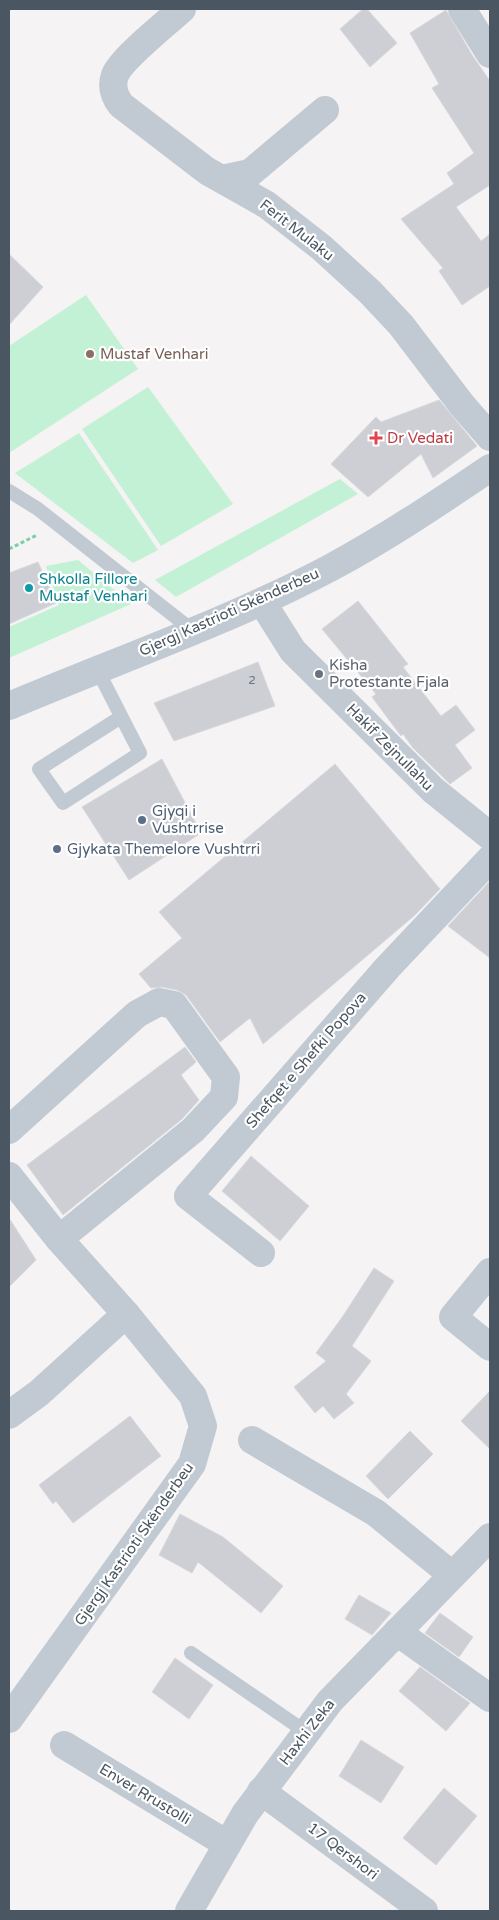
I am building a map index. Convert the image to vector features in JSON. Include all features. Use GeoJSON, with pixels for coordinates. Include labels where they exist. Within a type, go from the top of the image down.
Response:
{"type":"FeatureCollection","features":[{"type":"Feature","properties":{"kind":"street","name":"Ferit Mulaku"},"geometry":{"type":"LineString","coordinates":[[182,9],[120,66],[114,77],[114,92],[121,105],[207,171],[222,179],[252,185],[268,205],[322,248],[370,292],[401,325],[462,405],[490,437]]}},
{"type":"Feature","properties":{"kind":"street"},"geometry":{"type":"LineString","coordinates":[[462,9],[490,54]]}},
{"type":"Feature","properties":{"kind":"street"},"geometry":{"type":"LineString","coordinates":[[252,185],[325,110]]}},
{"type":"Feature","properties":{"kind":"street","name":"Gjergj Kastrioti Skënderbeu"},"geometry":{"type":"LineString","coordinates":[[9,706],[262,602],[390,535],[490,468]]}},
{"type":"Feature","properties":{"kind":"street","name":"Hakif Zejnullahu"},"geometry":{"type":"LineString","coordinates":[[262,602],[293,651],[433,790],[490,836]]}},
{"type":"Feature","properties":{"kind":"street","name":"Shefqet e Shefki Popova"},"geometry":{"type":"LineString","coordinates":[[261,1253],[188,1196],[388,967],[490,859]]}},
{"type":"Feature","properties":{"kind":"street"},"geometry":{"type":"LineString","coordinates":[[9,1130],[136,1014],[160,1002],[174,1004],[226,1077],[224,1097],[193,1130],[59,1239]]}},
{"type":"Feature","properties":{"kind":"street","name":"Gjergj Kastrioti Skënderbeu"},"geometry":{"type":"LineString","coordinates":[[9,1176],[59,1239],[126,1314],[193,1396],[203,1426],[192,1464],[9,1719]]}},
{"type":"Feature","properties":{"kind":"street"},"geometry":{"type":"LineString","coordinates":[[490,1272],[453,1316],[490,1347]]}},
{"type":"Feature","properties":{"kind":"street"},"geometry":{"type":"LineString","coordinates":[[9,1415],[39,1393],[126,1314]]}},
{"type":"Feature","properties":{"kind":"street"},"geometry":{"type":"LineString","coordinates":[[252,1440],[376,1512],[452,1575]]}},
{"type":"Feature","properties":{"kind":"street","name":"Haxhi Zeka"},"geometry":{"type":"LineString","coordinates":[[189,1911],[227,1844],[261,1791],[330,1701],[490,1537]]}},
{"type":"Feature","properties":{"kind":"street"},"geometry":{"type":"LineString","coordinates":[[398,1632],[490,1698]]}},
{"type":"Feature","properties":{"kind":"street","name":"Enver Rrustolli"},"geometry":{"type":"LineString","coordinates":[[64,1745],[227,1844]]}},
{"type":"Feature","properties":{"kind":"street","name":"17 Qershori"},"geometry":{"type":"LineString","coordinates":[[261,1791],[424,1911]]}},
{"type":"Feature","properties":{"kind":"lane"},"geometry":{"type":"LineString","coordinates":[[9,492],[38,509],[192,630]]}},
{"type":"Feature","properties":{"kind":"lane"},"geometry":{"type":"LineString","coordinates":[[97,669],[140,753],[63,803],[39,769],[121,717]]}},
{"type":"Feature","properties":{"kind":"lane"},"geometry":{"type":"LineString","coordinates":[[191,1654],[306,1732]]}},
{"type":"Feature","properties":{"kind":"green space"},"geometry":{"type":"Polygon","coordinates":[[[86,295],[138,369],[9,453],[9,346],[86,295]]]}},
{"type":"Feature","properties":{"kind":"green space"},"geometry":{"type":"Polygon","coordinates":[[[148,387],[233,504],[161,546],[82,429],[148,387]]]}},
{"type":"Feature","properties":{"kind":"green space"},"geometry":{"type":"Polygon","coordinates":[[[79,433],[158,550],[133,563],[15,473],[79,433]]]}},
{"type":"Feature","properties":{"kind":"green space"},"geometry":{"type":"Polygon","coordinates":[[[340,479],[358,494],[176,597],[155,580],[340,479]]]}},
{"type":"Feature","properties":{"kind":"green space"},"geometry":{"type":"Polygon","coordinates":[[[78,560],[131,604],[9,658],[9,627],[59,605],[46,566],[78,560]]]}},
{"type":"Feature","properties":{"kind":"building"},"geometry":{"type":"Polygon","coordinates":[[[363,9],[367,9],[397,43],[370,67],[340,29],[363,9]]]}},
{"type":"Feature","properties":{"kind":"building"},"geometry":{"type":"Polygon","coordinates":[[[446,10],[472,55],[490,81],[490,185],[456,207],[481,241],[490,234],[490,286],[462,305],[439,271],[443,268],[401,219],[454,184],[447,173],[474,153],[432,88],[439,84],[410,33],[446,10]]]}},
{"type":"Feature","properties":{"kind":"building"},"geometry":{"type":"Polygon","coordinates":[[[9,254],[43,287],[9,325],[9,254]]]}},
{"type":"Feature","properties":{"kind":"building"},"geometry":{"type":"Polygon","coordinates":[[[439,400],[477,446],[433,478],[421,454],[368,497],[331,464],[376,417],[381,422],[439,400]]]}},
{"type":"Feature","properties":{"kind":"building","name":"Shkolla Fillore Mustaf Venhari"},"geometry":{"type":"Polygon","coordinates":[[[38,562],[56,603],[9,624],[9,573],[38,562]]]}},
{"type":"Feature","properties":{"kind":"building"},"geometry":{"type":"Polygon","coordinates":[[[358,601],[408,664],[403,667],[441,716],[456,705],[475,730],[455,745],[472,768],[450,784],[413,748],[403,734],[401,736],[372,697],[376,694],[322,629],[358,601]]]}},
{"type":"Feature","properties":{"kind":"building"},"geometry":{"type":"Polygon","coordinates":[[[258,662],[275,706],[174,741],[154,703],[258,662]]]}},
{"type":"Feature","properties":{"kind":"building","name":"Gjyqi i Vushtrrise"},"geometry":{"type":"Polygon","coordinates":[[[162,759],[201,833],[129,880],[82,807],[162,759]]]}},
{"type":"Feature","properties":{"kind":"building"},"geometry":{"type":"Polygon","coordinates":[[[335,764],[440,889],[414,916],[263,1044],[250,1018],[220,1042],[186,995],[177,990],[162,987],[151,988],[139,974],[182,938],[159,912],[335,764]]]}},
{"type":"Feature","properties":{"kind":"building"},"geometry":{"type":"Polygon","coordinates":[[[490,881],[490,958],[448,926],[490,881]]]}},
{"type":"Feature","properties":{"kind":"building"},"geometry":{"type":"Polygon","coordinates":[[[185,1047],[196,1062],[181,1075],[199,1100],[182,1119],[63,1215],[27,1165],[185,1047]]]}},
{"type":"Feature","properties":{"kind":"building"},"geometry":{"type":"Polygon","coordinates":[[[251,1156],[309,1206],[280,1241],[222,1191],[251,1156]]]}},
{"type":"Feature","properties":{"kind":"building"},"geometry":{"type":"Polygon","coordinates":[[[9,1218],[36,1260],[9,1287],[9,1218]]]}},
{"type":"Feature","properties":{"kind":"building"},"geometry":{"type":"Polygon","coordinates":[[[374,1268],[394,1281],[352,1346],[371,1361],[346,1394],[354,1403],[334,1419],[323,1406],[315,1413],[294,1387],[326,1361],[316,1353],[374,1268]]]}},
{"type":"Feature","properties":{"kind":"building"},"geometry":{"type":"Polygon","coordinates":[[[490,1391],[490,1449],[461,1421],[490,1391]]]}},
{"type":"Feature","properties":{"kind":"building"},"geometry":{"type":"Polygon","coordinates":[[[130,1416],[161,1456],[73,1523],[56,1501],[53,1504],[39,1485],[130,1416]]]}},
{"type":"Feature","properties":{"kind":"building"},"geometry":{"type":"Polygon","coordinates":[[[410,1431],[433,1454],[388,1499],[366,1476],[410,1431]]]}},
{"type":"Feature","properties":{"kind":"building"},"geometry":{"type":"Polygon","coordinates":[[[180,1514],[223,1537],[283,1586],[261,1613],[198,1562],[192,1573],[159,1555],[180,1514]]]}},
{"type":"Feature","properties":{"kind":"building"},"geometry":{"type":"Polygon","coordinates":[[[359,1595],[391,1613],[372,1635],[345,1619],[359,1595]]]}},
{"type":"Feature","properties":{"kind":"building"},"geometry":{"type":"Polygon","coordinates":[[[440,1613],[473,1637],[459,1657],[425,1633],[440,1613]]]}},
{"type":"Feature","properties":{"kind":"building"},"geometry":{"type":"Polygon","coordinates":[[[175,1658],[213,1685],[189,1719],[152,1692],[175,1658]]]}},
{"type":"Feature","properties":{"kind":"building"},"geometry":{"type":"Polygon","coordinates":[[[420,1667],[470,1703],[446,1731],[399,1691],[420,1667]]]}},
{"type":"Feature","properties":{"kind":"building"},"geometry":{"type":"Polygon","coordinates":[[[361,1740],[404,1767],[381,1803],[339,1776],[361,1740]]]}},
{"type":"Feature","properties":{"kind":"building"},"geometry":{"type":"Polygon","coordinates":[[[444,1788],[477,1816],[436,1865],[403,1838],[444,1788]]]}},
{"type":"Feature","properties":{"kind":"place","name":"Mustaf Venhari"},"geometry":{"type":"Point","coordinates":[90,354]}},
{"type":"Feature","properties":{"kind":"place","name":"Dr Vedati"},"geometry":{"type":"Point","coordinates":[376,438]}},
{"type":"Feature","properties":{"kind":"place","name":"Shkolla Fillore Mustaf Venhari"},"geometry":{"type":"Point","coordinates":[29,588]}},
{"type":"Feature","properties":{"kind":"place","name":"Kisha Protestante Fjala"},"geometry":{"type":"Point","coordinates":[319,674]}},
{"type":"Feature","properties":{"kind":"place","name":"Gjyqi i Vushtrrise"},"geometry":{"type":"Point","coordinates":[142,820]}},
{"type":"Feature","properties":{"kind":"place","name":"Gjykata Themelore Vushtrri"},"geometry":{"type":"Point","coordinates":[57,849]}}]}
